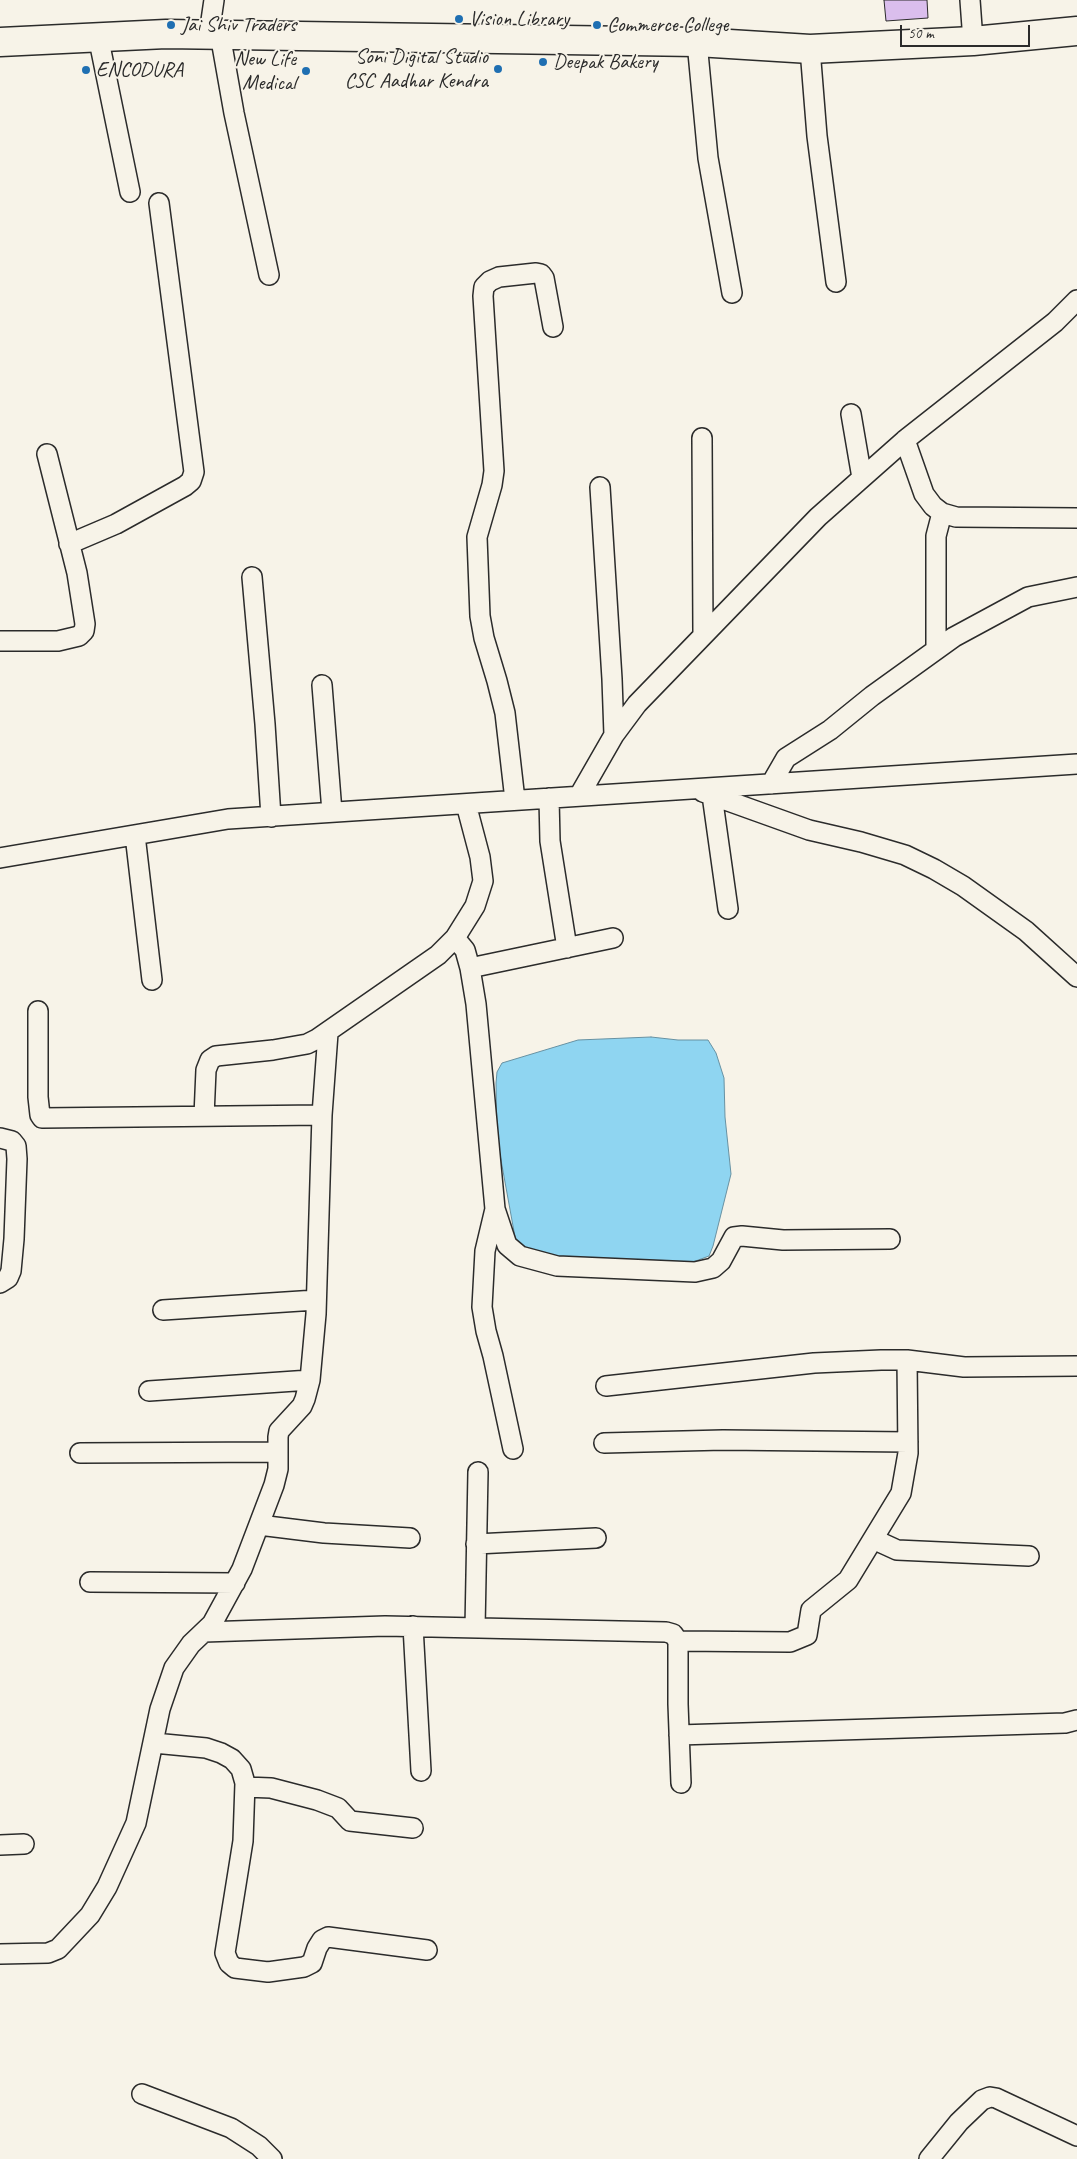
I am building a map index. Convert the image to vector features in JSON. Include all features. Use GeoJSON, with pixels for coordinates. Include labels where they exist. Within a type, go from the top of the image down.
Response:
{"type":"FeatureCollection","features":[{"type":"Feature","properties":{"kind":"main road"},"geometry":{"type":"LineString","coordinates":[[0,42],[98,36],[215,34],[697,42],[810,49],[974,42],[1077,31]]}},
{"type":"Feature","properties":{"kind":"street"},"geometry":{"type":"LineString","coordinates":[[214,0],[215,34],[269,275]]}},
{"type":"Feature","properties":{"kind":"street"},"geometry":{"type":"LineString","coordinates":[[970,0],[974,42]]}},
{"type":"Feature","properties":{"kind":"street"},"geometry":{"type":"LineString","coordinates":[[98,36],[130,192]]}},
{"type":"Feature","properties":{"kind":"street"},"geometry":{"type":"LineString","coordinates":[[697,42],[708,158],[732,292]]}},
{"type":"Feature","properties":{"kind":"street"},"geometry":{"type":"LineString","coordinates":[[810,49],[817,136],[836,282]]}},
{"type":"Feature","properties":{"kind":"street"},"geometry":{"type":"LineString","coordinates":[[69,544],[116,524],[185,486],[191,481],[194,472],[159,203]]}},
{"type":"Feature","properties":{"kind":"street"},"geometry":{"type":"LineString","coordinates":[[516,800],[505,713],[498,681],[484,638],[480,616],[478,537],[494,471],[482,296],[484,287],[490,281],[499,277],[539,273],[544,278],[553,327]]}},
{"type":"Feature","properties":{"kind":"street"},"geometry":{"type":"LineString","coordinates":[[578,796],[614,735],[637,704],[818,516],[905,440],[1055,322],[1077,300]]}},
{"type":"Feature","properties":{"kind":"street"},"geometry":{"type":"LineString","coordinates":[[851,414],[862,478]]}},
{"type":"Feature","properties":{"kind":"street"},"geometry":{"type":"LineString","coordinates":[[702,438],[703,634]]}},
{"type":"Feature","properties":{"kind":"street"},"geometry":{"type":"LineString","coordinates":[[905,440],[924,494],[933,506],[942,513],[956,517],[1077,518]]}},
{"type":"Feature","properties":{"kind":"street"},"geometry":{"type":"LineString","coordinates":[[0,641],[58,641],[79,636],[84,631],[83,609],[48,454]]}},
{"type":"Feature","properties":{"kind":"street"},"geometry":{"type":"LineString","coordinates":[[600,487],[614,735]]}},
{"type":"Feature","properties":{"kind":"street"},"geometry":{"type":"LineString","coordinates":[[936,650],[936,536],[942,513]]}},
{"type":"Feature","properties":{"kind":"street"},"geometry":{"type":"LineString","coordinates":[[252,577],[271,816]]}},
{"type":"Feature","properties":{"kind":"street"},"geometry":{"type":"LineString","coordinates":[[771,784],[786,758],[830,730],[872,696],[954,637],[1028,597],[1077,587]]}},
{"type":"Feature","properties":{"kind":"street"},"geometry":{"type":"LineString","coordinates":[[322,685],[332,812]]}},
{"type":"Feature","properties":{"kind":"street"},"geometry":{"type":"LineString","coordinates":[[0,858],[228,819],[578,796],[703,792],[771,784],[1077,764]]}},
{"type":"Feature","properties":{"kind":"street"},"geometry":{"type":"LineString","coordinates":[[703,792],[728,909]]}},
{"type":"Feature","properties":{"kind":"street"},"geometry":{"type":"LineString","coordinates":[[703,792],[809,830],[905,855],[934,869],[963,886],[1026,931],[1077,977]]}},
{"type":"Feature","properties":{"kind":"street"},"geometry":{"type":"LineString","coordinates":[[549,798],[550,841],[567,948]]}},
{"type":"Feature","properties":{"kind":"street"},"geometry":{"type":"LineString","coordinates":[[204,1116],[206,1070],[210,1060],[216,1056],[254,1053],[307,1044],[328,1033],[438,955],[455,938],[475,906],[483,881],[480,857],[466,804]]}},
{"type":"Feature","properties":{"kind":"street"},"geometry":{"type":"LineString","coordinates":[[135,835],[152,980]]}},
{"type":"Feature","properties":{"kind":"street"},"geometry":{"type":"LineString","coordinates":[[455,938],[464,950],[470,968],[482,1062],[495,1208],[507,1245],[520,1256],[557,1266],[695,1272],[713,1268],[721,1262],[734,1237],[783,1240],[890,1239]]}},
{"type":"Feature","properties":{"kind":"street"},"geometry":{"type":"LineString","coordinates":[[470,968],[613,938]]}},
{"type":"Feature","properties":{"kind":"street"},"geometry":{"type":"LineString","coordinates":[[38,1011],[38,1097],[42,1118],[322,1115]]}},
{"type":"Feature","properties":{"kind":"street"},"geometry":{"type":"LineString","coordinates":[[0,1954],[48,1953],[58,1950],[90,1915],[107,1887],[133,1830],[154,1743],[160,1709],[174,1668],[191,1644],[204,1632],[220,1612],[235,1583],[260,1525],[278,1469],[280,1431],[302,1406],[310,1380],[316,1300],[322,1115],[328,1033]]}},
{"type":"Feature","properties":{"kind":"street"},"geometry":{"type":"LineString","coordinates":[[0,1138],[12,1141],[16,1146],[17,1159],[11,1271],[8,1278],[0,1283]]}},
{"type":"Feature","properties":{"kind":"street"},"geometry":{"type":"LineString","coordinates":[[495,1208],[485,1252],[482,1307],[514,1449]]}},
{"type":"Feature","properties":{"kind":"street"},"geometry":{"type":"LineString","coordinates":[[163,1310],[316,1300]]}},
{"type":"Feature","properties":{"kind":"street"},"geometry":{"type":"LineString","coordinates":[[678,1640],[790,1642],[799,1640],[807,1635],[811,1610],[848,1580],[902,1493],[908,1442],[907,1360]]}},
{"type":"Feature","properties":{"kind":"street"},"geometry":{"type":"LineString","coordinates":[[606,1386],[814,1363],[907,1360],[964,1367],[1077,1366]]}},
{"type":"Feature","properties":{"kind":"street"},"geometry":{"type":"LineString","coordinates":[[149,1391],[310,1380]]}},
{"type":"Feature","properties":{"kind":"street"},"geometry":{"type":"LineString","coordinates":[[604,1443],[723,1440],[908,1442]]}},
{"type":"Feature","properties":{"kind":"street"},"geometry":{"type":"LineString","coordinates":[[80,1453],[278,1452]]}},
{"type":"Feature","properties":{"kind":"street"},"geometry":{"type":"LineString","coordinates":[[475,1628],[478,1472]]}},
{"type":"Feature","properties":{"kind":"street"},"geometry":{"type":"LineString","coordinates":[[260,1525],[324,1533],[410,1538]]}},
{"type":"Feature","properties":{"kind":"street"},"geometry":{"type":"LineString","coordinates":[[476,1544],[596,1538]]}},
{"type":"Feature","properties":{"kind":"street"},"geometry":{"type":"LineString","coordinates":[[873,1539],[897,1550],[1030,1556]]}},
{"type":"Feature","properties":{"kind":"street"},"geometry":{"type":"LineString","coordinates":[[90,1582],[235,1583]]}},
{"type":"Feature","properties":{"kind":"street"},"geometry":{"type":"LineString","coordinates":[[204,1632],[413,1626],[666,1632],[673,1634],[678,1640],[681,1783]]}},
{"type":"Feature","properties":{"kind":"street"},"geometry":{"type":"LineString","coordinates":[[413,1626],[421,1771]]}},
{"type":"Feature","properties":{"kind":"street"},"geometry":{"type":"LineString","coordinates":[[679,1735],[1065,1723],[1077,1720]]}},
{"type":"Feature","properties":{"kind":"street"},"geometry":{"type":"LineString","coordinates":[[154,1743],[206,1748],[232,1759],[241,1769],[245,1786],[243,1841],[225,1953],[228,1963],[235,1968],[268,1972],[304,1967],[312,1963],[316,1958],[317,1948],[322,1940],[328,1937],[427,1950]]}},
{"type":"Feature","properties":{"kind":"street"},"geometry":{"type":"LineString","coordinates":[[245,1786],[271,1788],[318,1800],[338,1808],[350,1821],[413,1828]]}},
{"type":"Feature","properties":{"kind":"street"},"geometry":{"type":"LineString","coordinates":[[0,1845],[24,1844]]}},
{"type":"Feature","properties":{"kind":"street"},"geometry":{"type":"LineString","coordinates":[[142,2094],[231,2128],[259,2146],[272,2159]]}},
{"type":"Feature","properties":{"kind":"street"},"geometry":{"type":"LineString","coordinates":[[929,2159],[959,2122],[982,2100],[990,2098],[996,2098],[1031,2113],[1077,2136]]}},
{"type":"Feature","properties":{"kind":"water"},"geometry":{"type":"Polygon","coordinates":[[[651,1037],[678,1040],[708,1040],[716,1053],[724,1078],[725,1117],[731,1174],[709,1256],[685,1265],[590,1258],[546,1259],[517,1248],[497,1138],[496,1083],[497,1072],[502,1063],[578,1040],[651,1037]]]}},
{"type":"Feature","properties":{"kind":"building"},"geometry":{"type":"Polygon","coordinates":[[[884,0],[927,0],[928,18],[886,21],[884,0]]]}},
{"type":"Feature","properties":{"kind":"place","name":"Vision Library"},"geometry":{"type":"Point","coordinates":[459,19]}},
{"type":"Feature","properties":{"kind":"place","name":"Jai Shiv Traders"},"geometry":{"type":"Point","coordinates":[171,25]}},
{"type":"Feature","properties":{"kind":"place","name":"Commerce College"},"geometry":{"type":"Point","coordinates":[597,25]}},
{"type":"Feature","properties":{"kind":"place","name":"Deepak Bakery"},"geometry":{"type":"Point","coordinates":[543,62]}},
{"type":"Feature","properties":{"kind":"place","name":"Soni Digital Studio CSC Aadhar Kendra"},"geometry":{"type":"Point","coordinates":[498,69]}},
{"type":"Feature","properties":{"kind":"place","name":"ENCODURA"},"geometry":{"type":"Point","coordinates":[86,70]}},
{"type":"Feature","properties":{"kind":"place","name":"New Life Medical"},"geometry":{"type":"Point","coordinates":[306,71]}}]}
